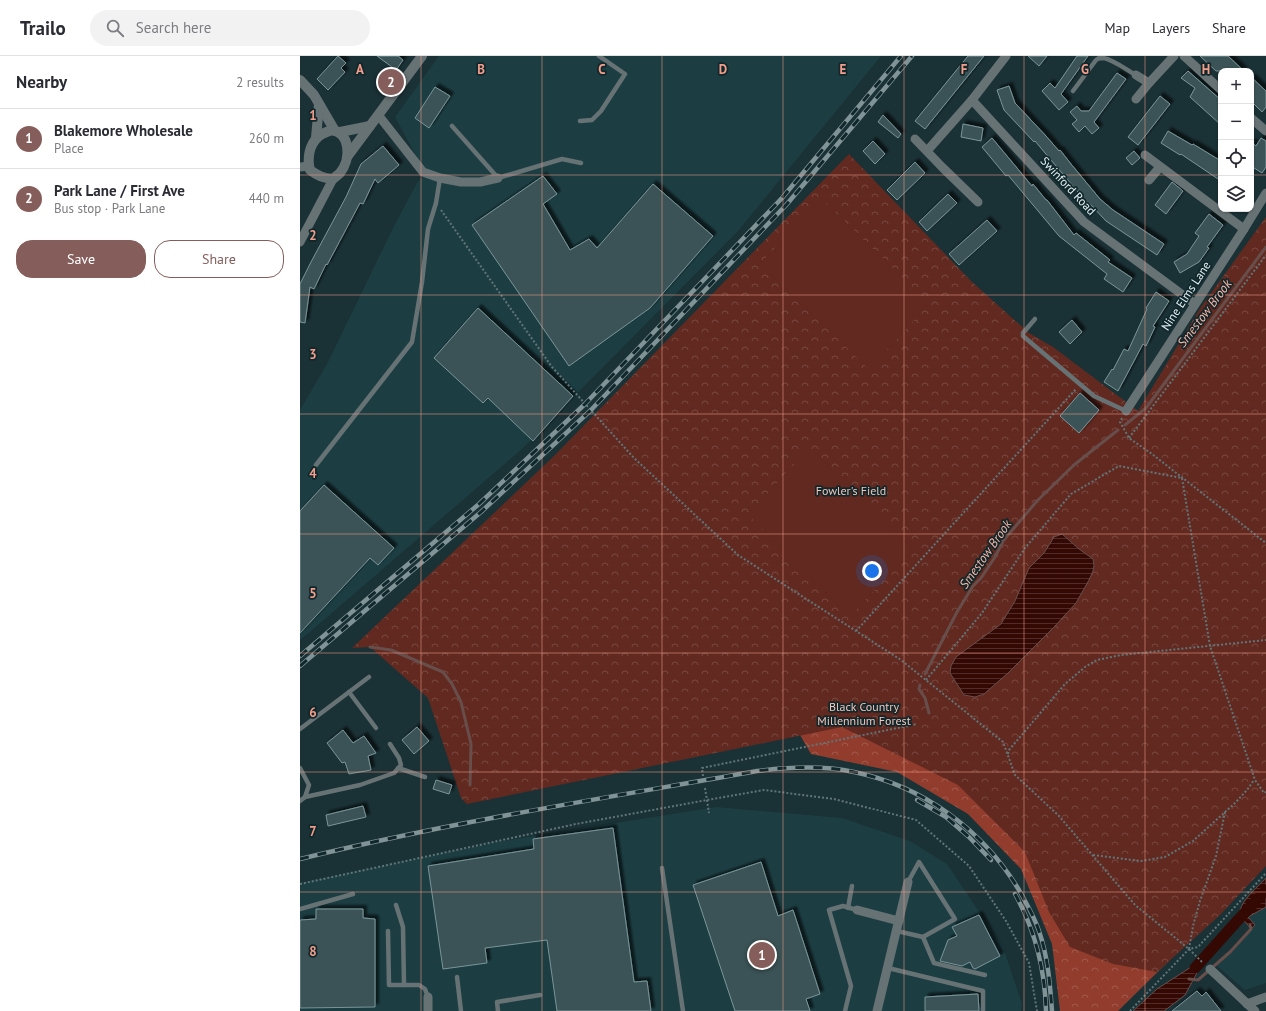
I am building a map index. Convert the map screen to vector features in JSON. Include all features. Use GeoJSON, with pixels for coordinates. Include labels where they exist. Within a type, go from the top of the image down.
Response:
{"type":"FeatureCollection","features":[{"type":"Feature","properties":{"kind":"street"},"geometry":{"type":"LineString","coordinates":[[300,242],[304,226],[333,179],[340,174],[347,157],[379,116],[422,56]]}},
{"type":"Feature","properties":{"kind":"street"},"geometry":{"type":"LineString","coordinates":[[927,151],[972,100],[1006,56]]}},
{"type":"Feature","properties":{"kind":"street"},"geometry":{"type":"LineString","coordinates":[[1136,100],[1149,83],[1174,56]]}},
{"type":"Feature","properties":{"kind":"street"},"geometry":{"type":"LineString","coordinates":[[1184,56],[1218,87]]}},
{"type":"Feature","properties":{"kind":"street"},"geometry":{"type":"LineString","coordinates":[[1136,75],[1149,83]]}},
{"type":"Feature","properties":{"kind":"street"},"geometry":{"type":"LineString","coordinates":[[300,80],[314,95],[348,144],[347,157]]}},
{"type":"Feature","properties":{"kind":"street","name":"Swinford Road"},"geometry":{"type":"LineString","coordinates":[[972,100],[1084,222],[1195,304]]}},
{"type":"Feature","properties":{"kind":"street"},"geometry":{"type":"LineString","coordinates":[[319,104],[316,138],[304,166],[323,178],[333,179]]}},
{"type":"Feature","properties":{"kind":"street"},"geometry":{"type":"LineString","coordinates":[[379,116],[423,172],[440,178],[461,182],[480,182],[498,178]]}},
{"type":"Feature","properties":{"kind":"street"},"geometry":{"type":"LineString","coordinates":[[1254,121],[1266,131]]}},
{"type":"Feature","properties":{"kind":"street"},"geometry":{"type":"LineString","coordinates":[[316,138],[332,130],[338,131],[370,126]]}},
{"type":"Feature","properties":{"kind":"street"},"geometry":{"type":"LineString","coordinates":[[915,139],[978,202]]}},
{"type":"Feature","properties":{"kind":"street"},"geometry":{"type":"LineString","coordinates":[[1145,155],[1244,230]]}},
{"type":"Feature","properties":{"kind":"street"},"geometry":{"type":"LineString","coordinates":[[1149,180],[1160,167]]}},
{"type":"Feature","properties":{"kind":"street","name":"Nine Elms Lane"},"geometry":{"type":"LineString","coordinates":[[1126,411],[1244,230],[1266,193]]}},
{"type":"Feature","properties":{"kind":"street"},"geometry":{"type":"LineString","coordinates":[[877,1011],[908,882]]}},
{"type":"Feature","properties":{"kind":"street"},"geometry":{"type":"LineString","coordinates":[[853,909],[899,921]]}},
{"type":"Feature","properties":{"kind":"street"},"geometry":{"type":"LineString","coordinates":[[1210,969],[1255,1011]]}},
{"type":"Feature","properties":{"kind":"street"},"geometry":{"type":"LineString","coordinates":[[428,997],[428,1011]]}},
{"type":"Feature","properties":{"kind":"street"},"geometry":{"type":"LineString","coordinates":[[1247,1004],[1266,997]]}},
{"type":"Feature","properties":{"kind":"lane"},"geometry":{"type":"LineString","coordinates":[[580,121],[592,120],[601,110],[625,74],[599,56]]}},
{"type":"Feature","properties":{"kind":"lane"},"geometry":{"type":"LineString","coordinates":[[1073,91],[1096,60],[1100,58],[1109,60],[1136,75]]}},
{"type":"Feature","properties":{"kind":"lane"},"geometry":{"type":"LineString","coordinates":[[452,126],[498,178],[562,159],[581,162]]}},
{"type":"Feature","properties":{"kind":"lane"},"geometry":{"type":"LineString","coordinates":[[316,466],[412,342],[422,282],[428,229],[436,203],[440,178]]}},
{"type":"Feature","properties":{"kind":"lane"},"geometry":{"type":"LineString","coordinates":[[1035,319],[1023,333],[1023,336],[1094,396],[1126,411]]}},
{"type":"Feature","properties":{"kind":"lane"},"geometry":{"type":"LineString","coordinates":[[300,728],[369,677]]}},
{"type":"Feature","properties":{"kind":"lane"},"geometry":{"type":"LineString","coordinates":[[349,692],[376,728]]}},
{"type":"Feature","properties":{"kind":"lane"},"geometry":{"type":"LineString","coordinates":[[300,801],[305,797],[360,785],[394,773],[401,765],[399,758],[390,744]]}},
{"type":"Feature","properties":{"kind":"lane"},"geometry":{"type":"LineString","coordinates":[[300,768],[309,785],[305,797]]}},
{"type":"Feature","properties":{"kind":"lane"},"geometry":{"type":"LineString","coordinates":[[398,768],[425,777]]}},
{"type":"Feature","properties":{"kind":"lane"},"geometry":{"type":"LineString","coordinates":[[897,931],[923,937],[955,919],[919,862],[908,882]]}},
{"type":"Feature","properties":{"kind":"lane"},"geometry":{"type":"LineString","coordinates":[[662,868],[683,1011]]}},
{"type":"Feature","properties":{"kind":"lane"},"geometry":{"type":"LineString","coordinates":[[845,1011],[851,986],[829,910],[843,906],[853,909],[852,886]]}},
{"type":"Feature","properties":{"kind":"lane"},"geometry":{"type":"LineString","coordinates":[[300,909],[353,894]]}},
{"type":"Feature","properties":{"kind":"lane"},"geometry":{"type":"LineString","coordinates":[[396,905],[403,927],[404,985]]}},
{"type":"Feature","properties":{"kind":"lane"},"geometry":{"type":"LineString","coordinates":[[388,931],[388,985],[418,985],[425,989],[428,997]]}},
{"type":"Feature","properties":{"kind":"lane"},"geometry":{"type":"LineString","coordinates":[[923,937],[934,962],[985,975]]}},
{"type":"Feature","properties":{"kind":"lane"},"geometry":{"type":"LineString","coordinates":[[888,968],[983,992],[983,1011]]}},
{"type":"Feature","properties":{"kind":"lane"},"geometry":{"type":"LineString","coordinates":[[457,977],[462,1011]]}},
{"type":"Feature","properties":{"kind":"lane"},"geometry":{"type":"LineString","coordinates":[[498,1011],[498,1002],[540,995]]}},
{"type":"Feature","properties":{"kind":"path"},"geometry":{"type":"LineString","coordinates":[[436,203],[552,367],[634,458],[738,555],[901,660],[1003,742],[1016,775],[1059,816],[1135,905],[1189,949],[1210,969]]}},
{"type":"Feature","properties":{"kind":"path"},"geometry":{"type":"LineString","coordinates":[[1129,438],[1266,255]]}},
{"type":"Feature","properties":{"kind":"path"},"geometry":{"type":"LineString","coordinates":[[856,631],[1081,384]]}},
{"type":"Feature","properties":{"kind":"path"},"geometry":{"type":"LineString","coordinates":[[1126,411],[1120,422],[1129,438],[1266,543]]}},
{"type":"Feature","properties":{"kind":"path"},"geometry":{"type":"LineString","coordinates":[[926,680],[982,612],[1025,548],[1071,494],[1119,466],[1182,478]]}},
{"type":"Feature","properties":{"kind":"path"},"geometry":{"type":"LineString","coordinates":[[1182,478],[1210,646],[1255,780],[1264,792],[1266,792]]}},
{"type":"Feature","properties":{"kind":"path"},"geometry":{"type":"LineString","coordinates":[[1008,754],[1009,750],[1065,684],[1085,667],[1097,660],[1121,655],[1266,640]]}},
{"type":"Feature","properties":{"kind":"path"},"geometry":{"type":"LineString","coordinates":[[703,776],[702,768],[917,724]]}},
{"type":"Feature","properties":{"kind":"path"},"geometry":{"type":"LineString","coordinates":[[1092,855],[1141,861],[1165,857],[1192,841],[1247,790],[1255,780]]}},
{"type":"Feature","properties":{"kind":"path"},"geometry":{"type":"LineString","coordinates":[[705,788],[709,813]]}},
{"type":"Feature","properties":{"kind":"path"},"geometry":{"type":"LineString","coordinates":[[300,884],[576,824],[764,790],[834,799],[916,820],[969,866],[1006,921],[1029,963],[1037,1011]]}},
{"type":"Feature","properties":{"kind":"path"},"geometry":{"type":"LineString","coordinates":[[1130,1011],[1189,949],[1193,926],[1200,901],[1216,856],[1225,811]]}},
{"type":"Feature","properties":{"kind":"path"},"geometry":{"type":"LineString","coordinates":[[1189,949],[1198,947],[1266,873]]}},
{"type":"Feature","properties":{"kind":"shaded area"},"geometry":{"type":"Polygon","coordinates":[[[439,56],[881,56],[738,231],[522,449],[300,640],[300,410],[327,364],[394,226],[417,183],[426,174],[395,117],[439,56]]]}},
{"type":"Feature","properties":{"kind":"shaded area"},"geometry":{"type":"Polygon","coordinates":[[[1062,534],[1093,559],[1093,571],[1076,603],[1008,673],[984,694],[975,697],[964,695],[950,673],[951,666],[956,657],[1001,624],[1015,601],[1029,568],[1044,553],[1054,537],[1062,534]]]}},
{"type":"Feature","properties":{"kind":"shaded area"},"geometry":{"type":"Polygon","coordinates":[[[716,807],[842,818],[910,841],[947,864],[1003,947],[1022,1004],[1021,1011],[300,1011],[300,883],[497,842],[716,807]]]}},
{"type":"Feature","properties":{"kind":"shaded area"},"geometry":{"type":"Polygon","coordinates":[[[1266,878],[1266,907],[1248,917],[1255,925],[1251,929],[1240,917],[1240,912],[1248,896],[1266,878]]]}},
{"type":"Feature","properties":{"kind":"shaded area"},"geometry":{"type":"Polygon","coordinates":[[[1266,907],[1266,983],[1245,990],[1216,965],[1255,925],[1248,917],[1266,907]]]}},
{"type":"Feature","properties":{"kind":"shaded area"},"geometry":{"type":"Polygon","coordinates":[[[1205,958],[1185,995],[1164,1011],[1133,1011],[1157,989],[1205,958]]]}},
{"type":"Feature","properties":{"kind":"green space","name":"Fowler's Field"},"geometry":{"type":"Polygon","coordinates":[[[849,154],[971,281],[1029,333],[1053,347],[1138,411],[1201,307],[1266,217],[1266,866],[1220,915],[1157,972],[1113,964],[1070,947],[1049,912],[1025,852],[958,785],[842,727],[467,804],[461,798],[428,698],[370,647],[352,648],[554,456],[849,154]]]}},
{"type":"Feature","properties":{"kind":"green space"},"geometry":{"type":"Polygon","coordinates":[[[821,198],[929,304],[869,369],[760,264],[821,198]]]}},
{"type":"Feature","properties":{"kind":"green space","name":"Black Country Millennium Forest"},"geometry":{"type":"Polygon","coordinates":[[[592,418],[1178,952],[1118,1011],[1060,1011],[1052,944],[1021,869],[968,814],[897,772],[811,754],[800,735],[819,689],[592,418]]]}},
{"type":"Feature","properties":{"kind":"green space"},"geometry":{"type":"Polygon","coordinates":[[[809,448],[913,549],[850,616],[748,515],[809,448]]]}},
{"type":"Feature","properties":{"kind":"building"},"geometry":{"type":"Polygon","coordinates":[[[338,56],[346,63],[341,68],[345,72],[328,90],[317,79],[338,56]]]}},
{"type":"Feature","properties":{"kind":"building"},"geometry":{"type":"Polygon","coordinates":[[[377,56],[398,56],[403,60],[396,70],[377,56]]]}},
{"type":"Feature","properties":{"kind":"building"},"geometry":{"type":"Polygon","coordinates":[[[968,56],[984,56],[925,129],[915,121],[968,56]]]}},
{"type":"Feature","properties":{"kind":"building"},"geometry":{"type":"Polygon","coordinates":[[[1028,56],[1047,56],[1039,66],[1028,56]]]}},
{"type":"Feature","properties":{"kind":"building"},"geometry":{"type":"Polygon","coordinates":[[[1077,56],[1088,56],[1061,94],[1068,102],[1059,110],[1042,91],[1050,83],[1055,88],[1077,56]]]}},
{"type":"Feature","properties":{"kind":"building"},"geometry":{"type":"Polygon","coordinates":[[[1200,56],[1228,56],[1241,68],[1218,68],[1218,71],[1216,71],[1200,56]]]}},
{"type":"Feature","properties":{"kind":"building"},"geometry":{"type":"Polygon","coordinates":[[[1188,71],[1218,97],[1218,122],[1190,97],[1195,88],[1181,78],[1188,71]]]}},
{"type":"Feature","properties":{"kind":"building"},"geometry":{"type":"Polygon","coordinates":[[[1117,73],[1126,79],[1094,122],[1099,128],[1092,134],[1085,126],[1079,132],[1072,124],[1077,120],[1070,112],[1077,106],[1081,111],[1089,111],[1117,73]]]}},
{"type":"Feature","properties":{"kind":"building"},"geometry":{"type":"Polygon","coordinates":[[[1254,80],[1266,91],[1266,107],[1262,112],[1254,104],[1254,80]]]}},
{"type":"Feature","properties":{"kind":"building"},"geometry":{"type":"Polygon","coordinates":[[[1009,86],[1015,103],[1059,151],[1060,150],[1100,199],[1113,210],[1164,244],[1157,255],[1106,221],[1089,203],[1088,204],[1035,141],[1034,142],[1004,110],[997,90],[1009,86]]]}},
{"type":"Feature","properties":{"kind":"building"},"geometry":{"type":"Polygon","coordinates":[[[435,87],[450,96],[429,128],[415,118],[435,87]]]}},
{"type":"Feature","properties":{"kind":"building"},"geometry":{"type":"Polygon","coordinates":[[[1160,96],[1170,104],[1138,145],[1128,137],[1160,96]]]}},
{"type":"Feature","properties":{"kind":"building"},"geometry":{"type":"Polygon","coordinates":[[[883,115],[901,134],[898,138],[878,122],[883,115]]]}},
{"type":"Feature","properties":{"kind":"building"},"geometry":{"type":"Polygon","coordinates":[[[963,124],[983,128],[981,141],[961,137],[963,124]]]}},
{"type":"Feature","properties":{"kind":"building"},"geometry":{"type":"Polygon","coordinates":[[[1168,131],[1218,159],[1218,179],[1181,154],[1180,155],[1161,143],[1168,131]]]}},
{"type":"Feature","properties":{"kind":"building"},"geometry":{"type":"Polygon","coordinates":[[[992,138],[1032,186],[1033,184],[1047,200],[1074,235],[1076,233],[1110,260],[1108,262],[1132,278],[1123,292],[1104,279],[1107,274],[1059,236],[1008,175],[1006,176],[982,147],[992,138]]]}},
{"type":"Feature","properties":{"kind":"building"},"geometry":{"type":"Polygon","coordinates":[[[1261,138],[1266,141],[1266,167],[1262,173],[1254,168],[1254,144],[1256,146],[1261,138]]]}},
{"type":"Feature","properties":{"kind":"building"},"geometry":{"type":"Polygon","coordinates":[[[873,141],[885,154],[875,164],[863,151],[873,141]]]}},
{"type":"Feature","properties":{"kind":"building"},"geometry":{"type":"Polygon","coordinates":[[[383,146],[399,165],[378,183],[375,179],[363,204],[360,203],[327,265],[326,264],[314,289],[310,287],[305,323],[300,322],[300,284],[346,197],[361,164],[383,146]]]}},
{"type":"Feature","properties":{"kind":"building"},"geometry":{"type":"Polygon","coordinates":[[[1134,151],[1140,158],[1132,165],[1126,158],[1134,151]]]}},
{"type":"Feature","properties":{"kind":"building"},"geometry":{"type":"Polygon","coordinates":[[[915,162],[925,173],[897,200],[887,190],[915,162]]]}},
{"type":"Feature","properties":{"kind":"building"},"geometry":{"type":"Polygon","coordinates":[[[543,176],[557,194],[543,204],[570,250],[589,239],[597,248],[653,184],[713,236],[650,308],[569,366],[472,225],[543,176]]]}},
{"type":"Feature","properties":{"kind":"building"},"geometry":{"type":"Polygon","coordinates":[[[1172,182],[1183,191],[1166,214],[1155,205],[1172,182]]]}},
{"type":"Feature","properties":{"kind":"building"},"geometry":{"type":"Polygon","coordinates":[[[948,194],[957,203],[927,231],[919,222],[948,194]]]}},
{"type":"Feature","properties":{"kind":"building"},"geometry":{"type":"Polygon","coordinates":[[[1209,214],[1223,225],[1207,247],[1209,248],[1199,262],[1180,273],[1174,262],[1187,254],[1199,236],[1195,233],[1209,214]]]}},
{"type":"Feature","properties":{"kind":"building"},"geometry":{"type":"Polygon","coordinates":[[[987,220],[997,231],[959,265],[949,254],[987,220]]]}},
{"type":"Feature","properties":{"kind":"building"},"geometry":{"type":"Polygon","coordinates":[[[1156,292],[1169,301],[1153,326],[1155,327],[1146,346],[1143,344],[1118,391],[1104,382],[1112,369],[1113,370],[1124,349],[1128,351],[1147,309],[1146,308],[1156,292]]]}},
{"type":"Feature","properties":{"kind":"building"},"geometry":{"type":"Polygon","coordinates":[[[478,308],[573,396],[533,441],[488,398],[483,403],[434,358],[478,308]]]}},
{"type":"Feature","properties":{"kind":"building"},"geometry":{"type":"Polygon","coordinates":[[[1072,320],[1082,332],[1070,344],[1059,332],[1072,320]]]}},
{"type":"Feature","properties":{"kind":"building"},"geometry":{"type":"Polygon","coordinates":[[[1080,393],[1099,410],[1079,433],[1060,416],[1080,393]]]}},
{"type":"Feature","properties":{"kind":"building"},"geometry":{"type":"Polygon","coordinates":[[[324,485],[394,548],[378,565],[370,558],[300,633],[300,511],[324,485]]]}},
{"type":"Feature","properties":{"kind":"building"},"geometry":{"type":"Polygon","coordinates":[[[417,727],[429,741],[414,754],[402,740],[417,727]]]}},
{"type":"Feature","properties":{"kind":"building"},"geometry":{"type":"Polygon","coordinates":[[[343,730],[353,743],[364,736],[376,753],[368,756],[371,770],[349,774],[345,762],[342,763],[327,743],[343,730]]]}},
{"type":"Feature","properties":{"kind":"building"},"geometry":{"type":"Polygon","coordinates":[[[436,780],[452,785],[449,794],[433,789],[436,780]]]}},
{"type":"Feature","properties":{"kind":"building"},"geometry":{"type":"Polygon","coordinates":[[[363,806],[366,817],[328,826],[326,815],[363,806]]]}},
{"type":"Feature","properties":{"kind":"building"},"geometry":{"type":"Polygon","coordinates":[[[613,828],[634,982],[647,981],[651,1011],[557,1011],[547,940],[485,948],[487,963],[443,969],[428,866],[534,849],[533,839],[613,828]]]}},
{"type":"Feature","properties":{"kind":"building"},"geometry":{"type":"Polygon","coordinates":[[[761,862],[778,916],[793,910],[820,994],[806,999],[810,1011],[735,1011],[693,885],[761,862]]]}},
{"type":"Feature","properties":{"kind":"building"},"geometry":{"type":"Polygon","coordinates":[[[316,909],[363,909],[363,918],[375,919],[375,1007],[300,1008],[300,920],[316,919],[316,909]]]}},
{"type":"Feature","properties":{"kind":"building"},"geometry":{"type":"Polygon","coordinates":[[[979,915],[1000,956],[975,969],[970,962],[962,966],[940,961],[948,940],[957,936],[952,927],[979,915]]]}},
{"type":"Feature","properties":{"kind":"building"},"geometry":{"type":"Polygon","coordinates":[[[1197,991],[1202,996],[1206,992],[1221,1011],[1172,1011],[1197,991]]]}},
{"type":"Feature","properties":{"kind":"building"},"geometry":{"type":"Polygon","coordinates":[[[978,994],[979,1011],[925,1011],[925,997],[978,994]]]}},
{"type":"Feature","properties":{"kind":"waterway","name":"Smestow Brook"},"geometry":{"type":"LineString","coordinates":[[1125,425],[1146,408],[1266,247]]}},
{"type":"Feature","properties":{"kind":"waterway","name":"Smestow Brook"},"geometry":{"type":"LineString","coordinates":[[925,674],[957,612],[973,586],[981,578],[995,557],[1003,541],[1037,501],[1074,465],[1118,430]]}},
{"type":"Feature","properties":{"kind":"waterway"},"geometry":{"type":"LineString","coordinates":[[370,647],[391,650],[443,672],[452,684],[461,702],[471,744],[470,785]]}},
{"type":"Feature","properties":{"kind":"waterway","name":"Smestow Brook"},"geometry":{"type":"LineString","coordinates":[[920,685],[919,689],[925,698],[929,713]]}},
{"type":"Feature","properties":{"kind":"waterway"},"geometry":{"type":"LineString","coordinates":[[1195,968],[1266,890]]}},
{"type":"Feature","properties":{"kind":"waterway"},"geometry":{"type":"LineString","coordinates":[[1189,979],[1198,980],[1230,952],[1251,929],[1250,925]]}},
{"type":"Feature","properties":{"kind":"railway"},"geometry":{"type":"LineString","coordinates":[[300,656],[479,504],[585,404],[782,198],[901,56]]}},
{"type":"Feature","properties":{"kind":"railway"},"geometry":{"type":"LineString","coordinates":[[300,666],[481,512],[591,410],[787,204],[912,56]]}},
{"type":"Feature","properties":{"kind":"railway"},"geometry":{"type":"LineString","coordinates":[[300,859],[414,833],[471,822],[757,771],[806,767],[830,768],[854,772],[904,788],[927,800],[949,814],[988,848],[1019,890],[1039,931],[1047,961],[1052,1011]]}},
{"type":"Feature","properties":{"kind":"railway"},"geometry":{"type":"LineString","coordinates":[[917,800],[946,817],[969,837],[991,860]]}},
{"type":"Feature","properties":{"kind":"railway"},"geometry":{"type":"LineString","coordinates":[[1015,894],[1028,922],[1038,951],[1044,980],[1046,1011]]}},
{"type":"Feature","properties":{"kind":"place","name":"Park Lane / First Ave"},"geometry":{"type":"Point","coordinates":[391,82]}},
{"type":"Feature","properties":{"kind":"place","name":"Blakemore Wholesale"},"geometry":{"type":"Point","coordinates":[762,955]}}]}
